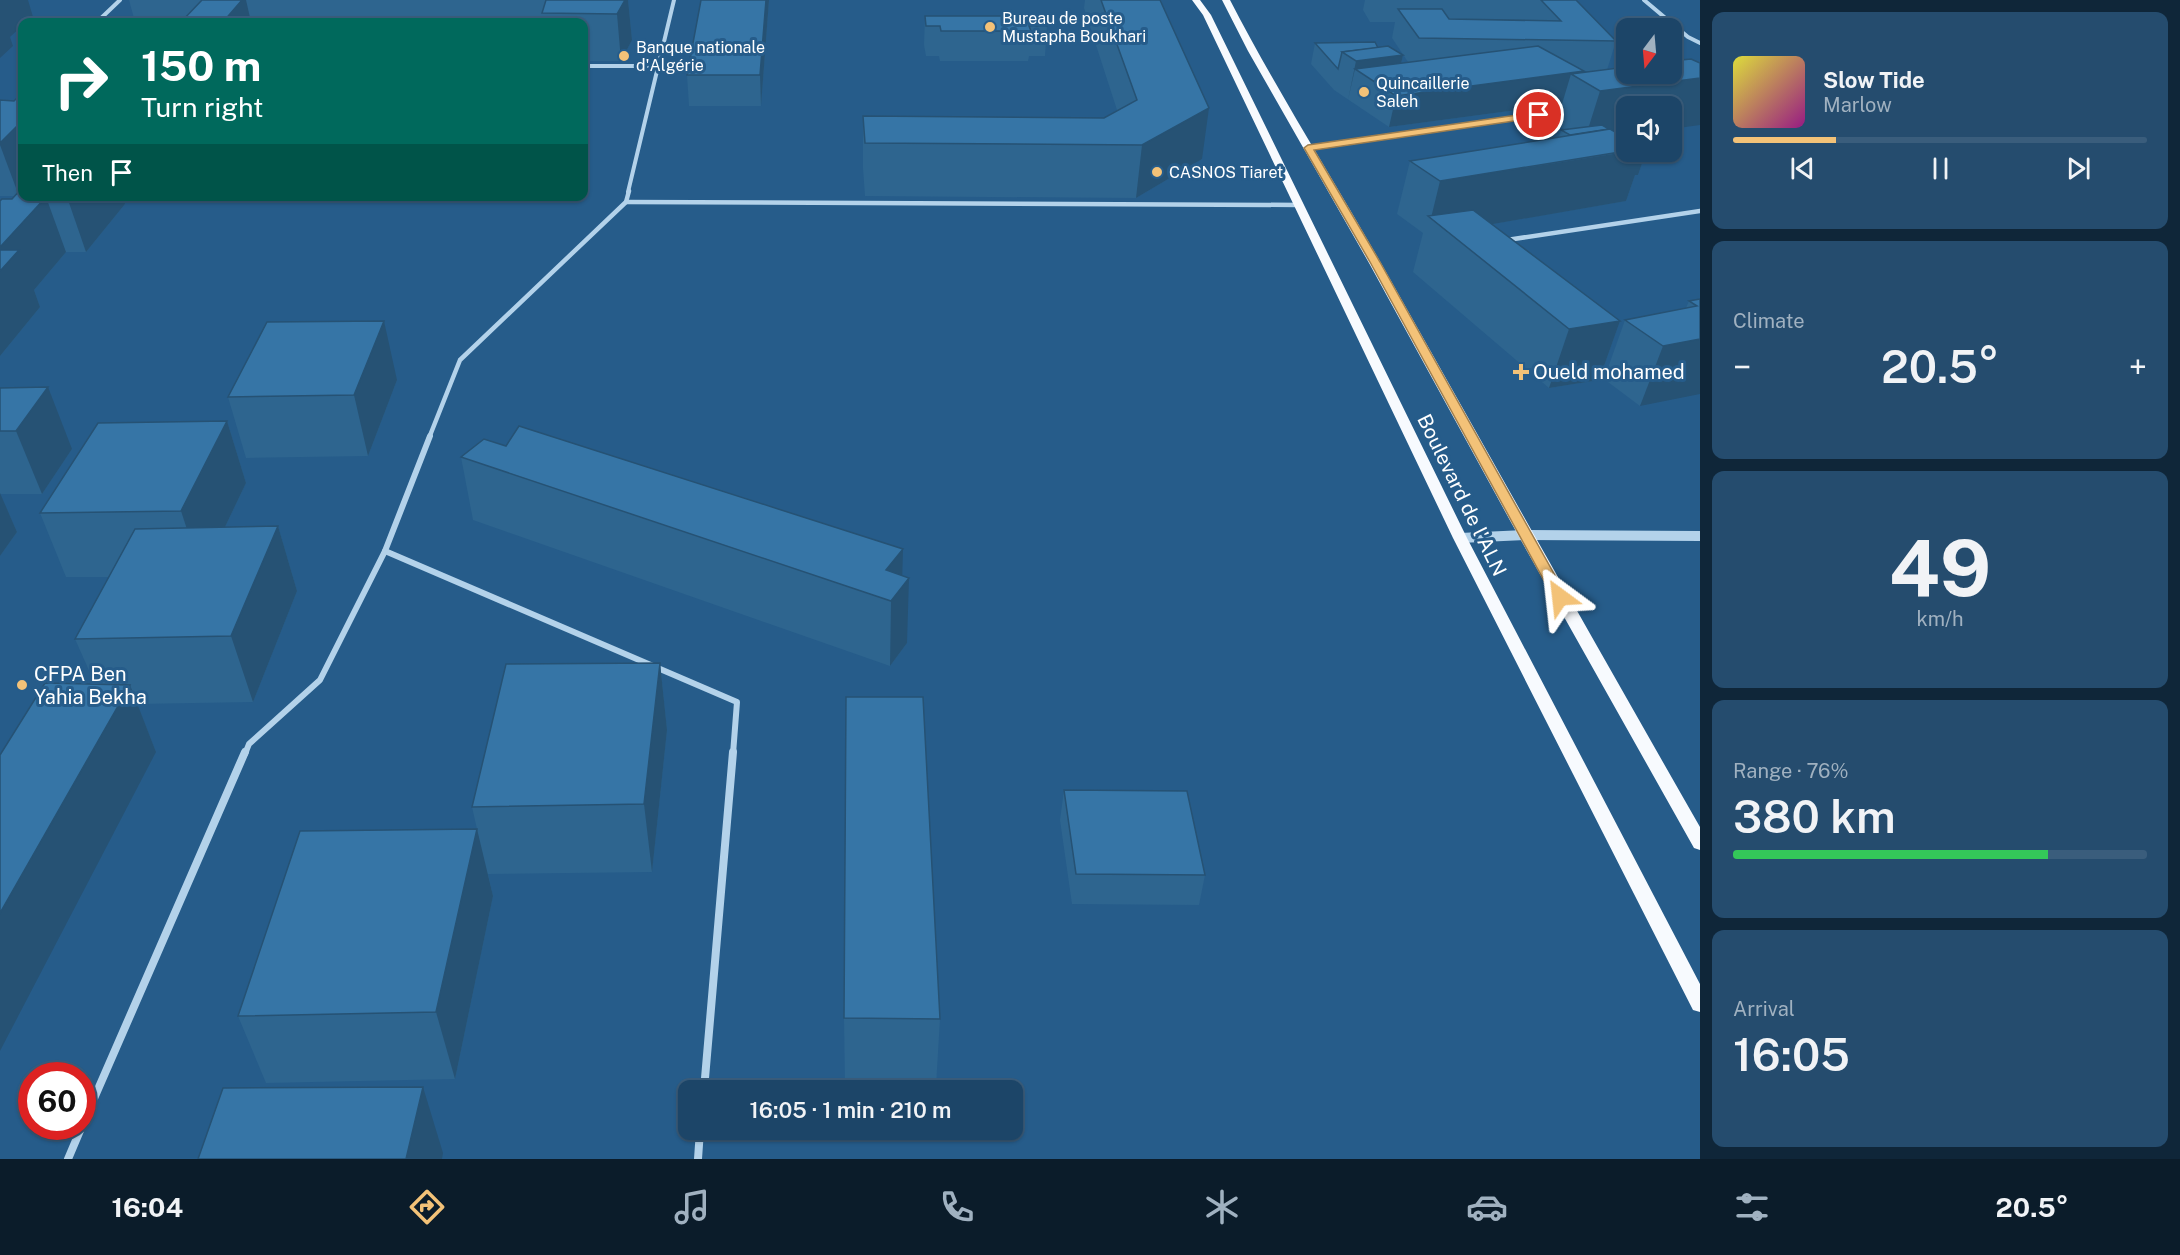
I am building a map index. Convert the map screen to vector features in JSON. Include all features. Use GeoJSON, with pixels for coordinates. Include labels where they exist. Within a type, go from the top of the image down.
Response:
{"type":"FeatureCollection","features":[{"type":"Feature","properties":{"kind":"main road","name":"Boulevard de l'ALN"},"geometry":{"type":"LineString","coordinates":[[1196,0],[1207,15],[1460,537],[1700,1004]]}},
{"type":"Feature","properties":{"kind":"main road","name":"Boulevard de l'ALN"},"geometry":{"type":"LineString","coordinates":[[1229,2],[1248,44],[1375,262],[1525,535],[1700,843]]}},
{"type":"Feature","properties":{"kind":"street"},"geometry":{"type":"LineString","coordinates":[[101,18],[120,0]]}},
{"type":"Feature","properties":{"kind":"street"},"geometry":{"type":"LineString","coordinates":[[96,1094],[249,744],[320,680],[385,551],[460,360],[626,202],[674,0]]}},
{"type":"Feature","properties":{"kind":"street"},"geometry":{"type":"LineString","coordinates":[[1644,0],[1700,43]]}},
{"type":"Feature","properties":{"kind":"street"},"geometry":{"type":"LineString","coordinates":[[588,66],[659,66]]}},
{"type":"Feature","properties":{"kind":"street"},"geometry":{"type":"LineString","coordinates":[[1308,148],[1575,110]]}},
{"type":"Feature","properties":{"kind":"street"},"geometry":{"type":"LineString","coordinates":[[626,202],[1299,205]]}},
{"type":"Feature","properties":{"kind":"street"},"geometry":{"type":"LineString","coordinates":[[1512,251],[1507,240],[1700,211]]}},
{"type":"Feature","properties":{"kind":"street"},"geometry":{"type":"LineString","coordinates":[[1460,537],[1700,536]]}},
{"type":"Feature","properties":{"kind":"street"},"geometry":{"type":"LineString","coordinates":[[385,551],[736,702],[705,1080]]}},
{"type":"Feature","properties":{"kind":"street"},"geometry":{"type":"LineString","coordinates":[[68,1159],[76,1140]]}},
{"type":"Feature","properties":{"kind":"street"},"geometry":{"type":"LineString","coordinates":[[698,1159],[699,1140]]}},
{"type":"Feature","properties":{"kind":"building"},"geometry":{"type":"Polygon","coordinates":[[[202,0],[242,0],[226,18],[185,18],[202,0]]]}},
{"type":"Feature","properties":{"kind":"building"},"geometry":{"type":"Polygon","coordinates":[[[546,0],[625,0],[617,14],[542,13],[546,0]]]}},
{"type":"Feature","properties":{"kind":"building"},"geometry":{"type":"Polygon","coordinates":[[[701,0],[766,0],[760,75],[687,75],[701,0]]]}},
{"type":"Feature","properties":{"kind":"building"},"geometry":{"type":"Polygon","coordinates":[[[1101,0],[1160,0],[1209,108],[1142,145],[865,143],[863,116],[1104,118],[1137,100],[1101,0]]]}},
{"type":"Feature","properties":{"kind":"building"},"geometry":{"type":"Polygon","coordinates":[[[1541,0],[1576,0],[1616,41],[1419,38],[1398,9],[1442,9],[1449,19],[1561,21],[1541,0]]]}},
{"type":"Feature","properties":{"kind":"building"},"geometry":{"type":"Polygon","coordinates":[[[925,16],[1044,16],[1047,26],[1029,26],[1031,31],[941,31],[940,26],[926,26],[925,16]]]}},
{"type":"Feature","properties":{"kind":"building"},"geometry":{"type":"Polygon","coordinates":[[[1375,42],[1378,48],[1342,52],[1338,69],[1315,43],[1375,42]]]}},
{"type":"Feature","properties":{"kind":"building"},"geometry":{"type":"Polygon","coordinates":[[[1388,46],[1403,55],[1356,61],[1342,52],[1388,46]]]}},
{"type":"Feature","properties":{"kind":"building"},"geometry":{"type":"Polygon","coordinates":[[[1538,46],[1584,71],[1396,96],[1355,69],[1538,46]]]}},
{"type":"Feature","properties":{"kind":"building"},"geometry":{"type":"Polygon","coordinates":[[[1691,59],[1700,63],[1700,78],[1682,80],[1682,60],[1691,59]]]}},
{"type":"Feature","properties":{"kind":"building"},"geometry":{"type":"Polygon","coordinates":[[[1616,68],[1616,84],[1654,84],[1600,91],[1571,74],[1616,68]]]}},
{"type":"Feature","properties":{"kind":"building"},"geometry":{"type":"Polygon","coordinates":[[[18,97],[18,125],[0,143],[0,100],[14,101],[18,97]]]}},
{"type":"Feature","properties":{"kind":"building"},"geometry":{"type":"Polygon","coordinates":[[[1602,125],[1609,129],[1570,135],[1561,130],[1602,125]]]}},
{"type":"Feature","properties":{"kind":"building"},"geometry":{"type":"Polygon","coordinates":[[[1610,129],[1616,132],[1616,153],[1440,181],[1410,161],[1610,129]]]}},
{"type":"Feature","properties":{"kind":"building"},"geometry":{"type":"Polygon","coordinates":[[[18,192],[18,201],[42,201],[0,247],[0,201],[12,199],[18,192]]]}},
{"type":"Feature","properties":{"kind":"building"},"geometry":{"type":"Polygon","coordinates":[[[1473,210],[1620,321],[1569,329],[1428,216],[1473,210]]]}},
{"type":"Feature","properties":{"kind":"building"},"geometry":{"type":"Polygon","coordinates":[[[0,250],[19,250],[0,271],[0,250]]]}},
{"type":"Feature","properties":{"kind":"building"},"geometry":{"type":"Polygon","coordinates":[[[1700,299],[1700,339],[1663,346],[1625,320],[1697,306],[1689,301],[1700,299]]]}},
{"type":"Feature","properties":{"kind":"building"},"geometry":{"type":"Polygon","coordinates":[[[384,321],[354,395],[228,397],[267,322],[384,321]]]}},
{"type":"Feature","properties":{"kind":"building"},"geometry":{"type":"Polygon","coordinates":[[[48,387],[16,431],[0,431],[0,388],[48,387]]]}},
{"type":"Feature","properties":{"kind":"building"},"geometry":{"type":"Polygon","coordinates":[[[227,421],[181,511],[40,513],[98,423],[227,421]]]}},
{"type":"Feature","properties":{"kind":"building"},"geometry":{"type":"Polygon","coordinates":[[[519,426],[903,549],[886,570],[909,578],[891,601],[461,457],[484,439],[506,446],[519,426]]]}},
{"type":"Feature","properties":{"kind":"building"},"geometry":{"type":"Polygon","coordinates":[[[278,526],[231,636],[75,639],[135,529],[278,526]]]}},
{"type":"Feature","properties":{"kind":"building"},"geometry":{"type":"Polygon","coordinates":[[[660,663],[644,804],[472,807],[506,664],[660,663]]]}},
{"type":"Feature","properties":{"kind":"building"},"geometry":{"type":"Polygon","coordinates":[[[45,683],[130,685],[0,913],[0,755],[45,683]]]}},
{"type":"Feature","properties":{"kind":"building"},"geometry":{"type":"Polygon","coordinates":[[[846,697],[923,697],[940,1019],[844,1018],[846,697]]]}},
{"type":"Feature","properties":{"kind":"building"},"geometry":{"type":"Polygon","coordinates":[[[1064,790],[1187,791],[1205,875],[1076,874],[1064,790]]]}},
{"type":"Feature","properties":{"kind":"building"},"geometry":{"type":"Polygon","coordinates":[[[477,829],[436,1012],[238,1016],[300,831],[477,829]]]}},
{"type":"Feature","properties":{"kind":"building"},"geometry":{"type":"Polygon","coordinates":[[[423,1087],[406,1159],[198,1159],[223,1088],[423,1087]]]}},
{"type":"Feature","properties":{"kind":"place","name":"Bureau de poste Mustapha Boukhari"},"geometry":{"type":"Point","coordinates":[990,27]}},
{"type":"Feature","properties":{"kind":"place","name":"Banque nationale d'Algérie"},"geometry":{"type":"Point","coordinates":[624,56]}},
{"type":"Feature","properties":{"kind":"place","name":"Quincaillerie Saleh"},"geometry":{"type":"Point","coordinates":[1364,92]}},
{"type":"Feature","properties":{"kind":"place","name":"CASNOS Tiaret"},"geometry":{"type":"Point","coordinates":[1157,172]}},
{"type":"Feature","properties":{"kind":"place","name":"Oueld mohamed"},"geometry":{"type":"Point","coordinates":[1521,372]}},
{"type":"Feature","properties":{"kind":"place","name":"CFPA Ben Yahia Bekha"},"geometry":{"type":"Point","coordinates":[22,685]}},
{"type":"Feature","properties":{"kind":"route"},"geometry":{"type":"LineString","coordinates":[[1539,115],[1308,148],[1375,262],[1560,597]]}}]}
